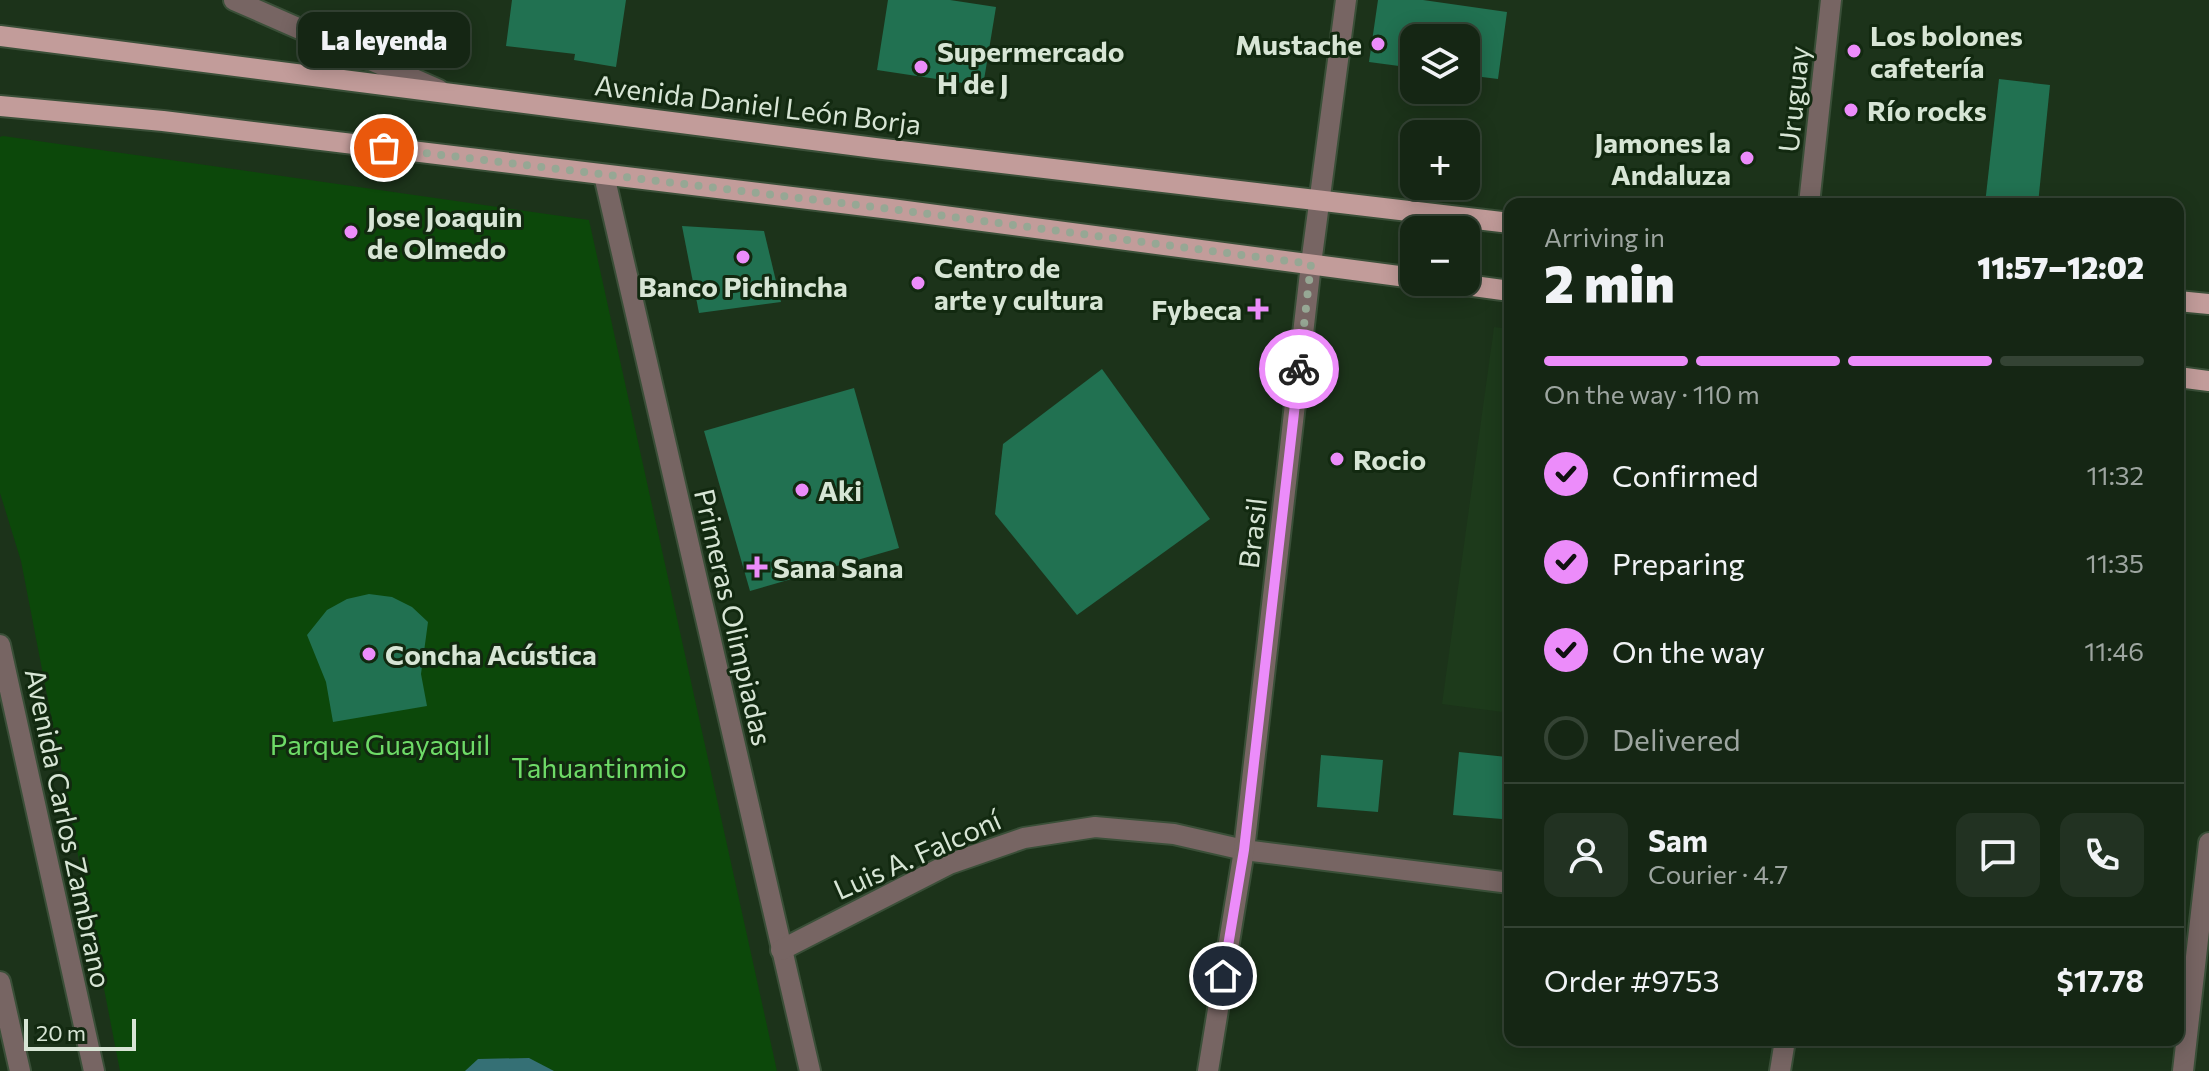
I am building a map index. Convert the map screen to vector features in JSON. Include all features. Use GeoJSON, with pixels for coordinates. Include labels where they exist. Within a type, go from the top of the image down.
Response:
{"type":"FeatureCollection","features":[{"type":"Feature","properties":{"kind":"main road","name":"Avenida Daniel León Borja"},"geometry":{"type":"LineString","coordinates":[[0,36],[875,148],[1504,222]]}},
{"type":"Feature","properties":{"kind":"main road"},"geometry":{"type":"LineString","coordinates":[[0,106],[163,121],[1400,276]]}},
{"type":"Feature","properties":{"kind":"main road"},"geometry":{"type":"LineString","coordinates":[[1480,287],[1504,290]]}},
{"type":"Feature","properties":{"kind":"main road"},"geometry":{"type":"LineString","coordinates":[[2184,302],[2209,304]]}},
{"type":"Feature","properties":{"kind":"main road"},"geometry":{"type":"LineString","coordinates":[[2184,378],[2209,381]]}},
{"type":"Feature","properties":{"kind":"street"},"geometry":{"type":"LineString","coordinates":[[234,0],[443,91]]}},
{"type":"Feature","properties":{"kind":"street","name":"Brasil"},"geometry":{"type":"LineString","coordinates":[[1208,1071],[1244,850],[1311,264],[1346,0]]}},
{"type":"Feature","properties":{"kind":"street","name":"Uruguay"},"geometry":{"type":"LineString","coordinates":[[1810,198],[1831,0]]}},
{"type":"Feature","properties":{"kind":"street","name":"Primeras Olimpiadas"},"geometry":{"type":"LineString","coordinates":[[604,175],[810,1071]]}},
{"type":"Feature","properties":{"kind":"street","name":"Avenida Carlos Zambrano"},"geometry":{"type":"LineString","coordinates":[[0,645],[94,1071]]}},
{"type":"Feature","properties":{"kind":"street","name":"Luis A. Falconí"},"geometry":{"type":"LineString","coordinates":[[781,950],[949,864],[1024,838],[1095,827],[1174,834],[1244,850],[1504,882]]}},
{"type":"Feature","properties":{"kind":"street"},"geometry":{"type":"LineString","coordinates":[[2183,1071],[2209,843]]}},
{"type":"Feature","properties":{"kind":"street"},"geometry":{"type":"LineString","coordinates":[[0,982],[20,1071]]}},
{"type":"Feature","properties":{"kind":"street"},"geometry":{"type":"LineString","coordinates":[[1780,1071],[1784,1046]]}},
{"type":"Feature","properties":{"kind":"shaded area"},"geometry":{"type":"Polygon","coordinates":[[[1494,327],[1504,328],[1504,712],[1442,704],[1494,327]]]}},
{"type":"Feature","properties":{"kind":"green space","name":"Parque Guayaquil"},"geometry":{"type":"Polygon","coordinates":[[[0,137],[589,220],[777,1071],[120,1071],[21,561],[0,493],[0,137]]]}},
{"type":"Feature","properties":{"kind":"water"},"geometry":{"type":"Polygon","coordinates":[[[529,1058],[554,1071],[465,1071],[478,1059],[529,1058]]]}},
{"type":"Feature","properties":{"kind":"building"},"geometry":{"type":"Polygon","coordinates":[[[512,0],[626,0],[616,67],[574,60],[575,54],[506,46],[512,0]]]}},
{"type":"Feature","properties":{"kind":"building"},"geometry":{"type":"Polygon","coordinates":[[[888,0],[950,0],[996,7],[983,86],[877,70],[888,0]]]}},
{"type":"Feature","properties":{"kind":"building"},"geometry":{"type":"Polygon","coordinates":[[[1378,0],[1423,0],[1507,12],[1498,79],[1480,77],[1480,24],[1400,24],[1400,66],[1369,62],[1378,0]]]}},
{"type":"Feature","properties":{"kind":"building"},"geometry":{"type":"Polygon","coordinates":[[[1999,79],[2050,85],[2039,198],[1986,198],[1999,79]]]}},
{"type":"Feature","properties":{"kind":"building"},"geometry":{"type":"Polygon","coordinates":[[[682,226],[764,231],[781,302],[699,313],[682,226]]]}},
{"type":"Feature","properties":{"kind":"building"},"geometry":{"type":"Polygon","coordinates":[[[1102,369],[1210,519],[1077,615],[995,514],[1003,444],[1102,369]]]}},
{"type":"Feature","properties":{"kind":"building","name":"Aki"},"geometry":{"type":"Polygon","coordinates":[[[854,388],[899,548],[750,591],[704,431],[854,388]]]}},
{"type":"Feature","properties":{"kind":"building","name":"Concha Acústica"},"geometry":{"type":"Polygon","coordinates":[[[369,594],[392,597],[412,607],[428,622],[421,674],[427,706],[333,722],[326,682],[307,635],[327,610],[347,599],[369,594]]]}},
{"type":"Feature","properties":{"kind":"building"},"geometry":{"type":"Polygon","coordinates":[[[1459,752],[1504,757],[1502,819],[1453,815],[1459,752]]]}},
{"type":"Feature","properties":{"kind":"building"},"geometry":{"type":"Polygon","coordinates":[[[1321,755],[1383,760],[1378,812],[1317,807],[1321,755]]]}},
{"type":"Feature","properties":{"kind":"way so far"},"geometry":{"type":"LineString","coordinates":[[384,148],[891,209],[1311,264],[1299,369]]}},
{"type":"Feature","properties":{"kind":"place","name":"Mustache"},"geometry":{"type":"Point","coordinates":[1378,44]}},
{"type":"Feature","properties":{"kind":"place","name":"Los bolones cafetería"},"geometry":{"type":"Point","coordinates":[1854,51]}},
{"type":"Feature","properties":{"kind":"place","name":"Supermercado H de J"},"geometry":{"type":"Point","coordinates":[921,67]}},
{"type":"Feature","properties":{"kind":"place","name":"Río rocks"},"geometry":{"type":"Point","coordinates":[1851,110]}},
{"type":"Feature","properties":{"kind":"place","name":"La leyenda"},"geometry":{"type":"Point","coordinates":[384,148]}},
{"type":"Feature","properties":{"kind":"place","name":"Jamones la Andaluza"},"geometry":{"type":"Point","coordinates":[1747,158]}},
{"type":"Feature","properties":{"kind":"place","name":"Jose Joaquin de Olmedo"},"geometry":{"type":"Point","coordinates":[351,232]}},
{"type":"Feature","properties":{"kind":"place","name":"Banco Pichincha"},"geometry":{"type":"Point","coordinates":[743,257]}},
{"type":"Feature","properties":{"kind":"place","name":"Centro de arte y cultura"},"geometry":{"type":"Point","coordinates":[918,283]}},
{"type":"Feature","properties":{"kind":"place","name":"Fybeca"},"geometry":{"type":"Point","coordinates":[1258,309]}},
{"type":"Feature","properties":{"kind":"place","name":"Rocio"},"geometry":{"type":"Point","coordinates":[1337,459]}},
{"type":"Feature","properties":{"kind":"place","name":"Aki"},"geometry":{"type":"Point","coordinates":[802,490]}},
{"type":"Feature","properties":{"kind":"place","name":"Sana Sana"},"geometry":{"type":"Point","coordinates":[757,567]}},
{"type":"Feature","properties":{"kind":"place","name":"Concha Acústica"},"geometry":{"type":"Point","coordinates":[369,654]}},
{"type":"Feature","properties":{"kind":"route"},"geometry":{"type":"LineString","coordinates":[[1223,976],[1244,850],[1299,369]]}},
{"type":"Feature","properties":{"kind":"park label","name":"Tahuantinmio"},"geometry":{"type":"Point","coordinates":[599,767]}}]}
